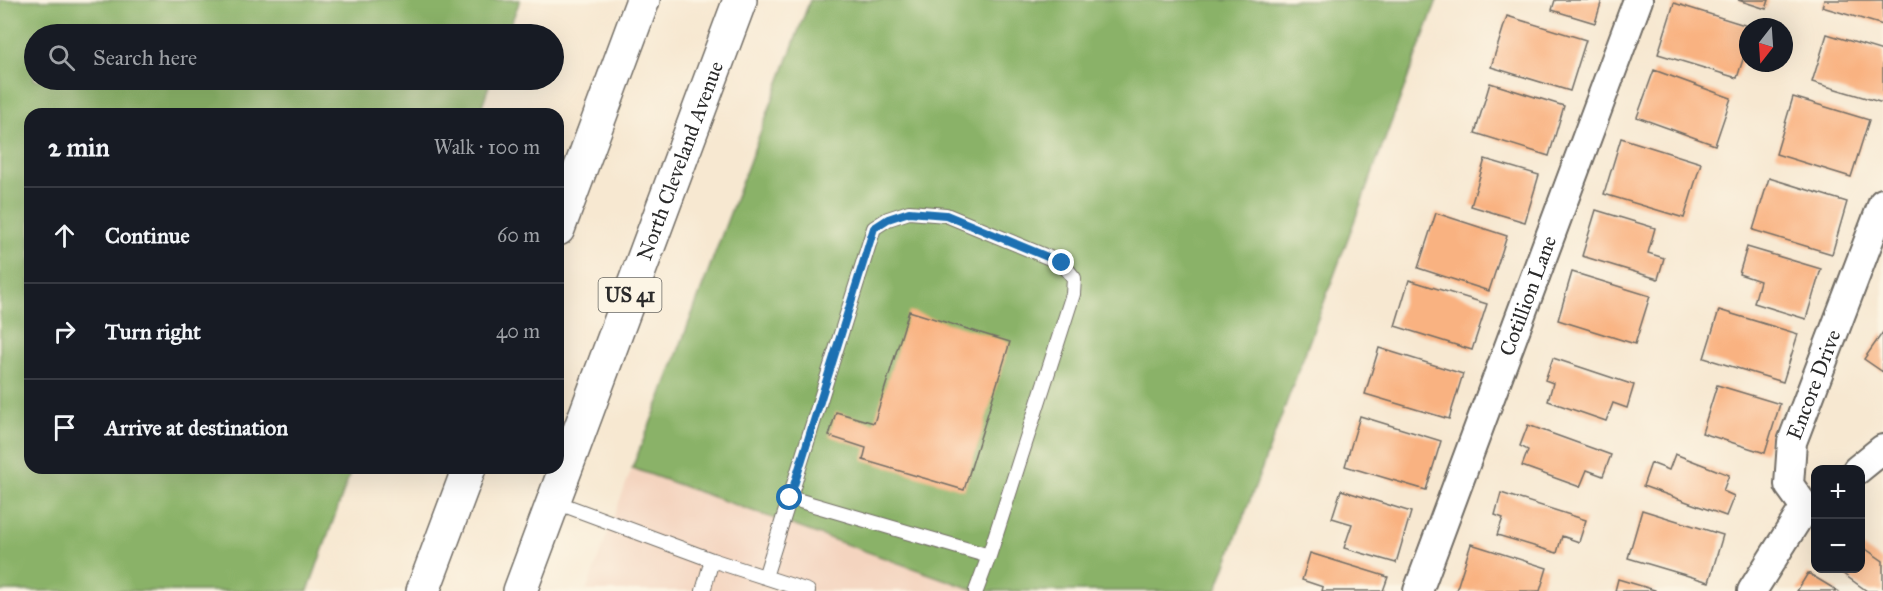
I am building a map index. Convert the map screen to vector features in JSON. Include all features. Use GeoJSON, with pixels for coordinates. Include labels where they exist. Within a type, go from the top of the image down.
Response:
{"type":"FeatureCollection","features":[{"type":"Feature","properties":{"kind":"main road"},"geometry":{"type":"LineString","coordinates":[[564,213],[643,0]]}},
{"type":"Feature","properties":{"kind":"main road","name":"North Cleveland Avenue"},"geometry":{"type":"LineString","coordinates":[[564,472],[740,0]]}},
{"type":"Feature","properties":{"kind":"main road"},"geometry":{"type":"LineString","coordinates":[[423,591],[467,474]]}},
{"type":"Feature","properties":{"kind":"main road","name":"North Cleveland Avenue"},"geometry":{"type":"LineString","coordinates":[[520,591],[563,474]]}},
{"type":"Feature","properties":{"kind":"street","name":"Cotillion Lane"},"geometry":{"type":"LineString","coordinates":[[1418,591],[1638,0]]}},
{"type":"Feature","properties":{"kind":"street","name":"Encore Drive"},"geometry":{"type":"LineString","coordinates":[[1752,591],[1810,503],[1789,485],[1792,442],[1883,203]]}},
{"type":"Feature","properties":{"kind":"street"},"geometry":{"type":"LineString","coordinates":[[1863,465],[1883,449]]}},
{"type":"Feature","properties":{"kind":"lane"},"geometry":{"type":"LineString","coordinates":[[765,577],[874,228],[888,219],[909,212],[946,215],[1062,263],[1074,278],[1073,294],[976,591]]}},
{"type":"Feature","properties":{"kind":"lane"},"geometry":{"type":"LineString","coordinates":[[790,498],[989,556]]}},
{"type":"Feature","properties":{"kind":"lane"},"geometry":{"type":"LineString","coordinates":[[553,501],[712,560],[808,591]]}},
{"type":"Feature","properties":{"kind":"lane"},"geometry":{"type":"LineString","coordinates":[[703,591],[712,560]]}},
{"type":"Feature","properties":{"kind":"shaded area"},"geometry":{"type":"Polygon","coordinates":[[[632,468],[977,591],[586,591],[632,468]]]}},
{"type":"Feature","properties":{"kind":"green space"},"geometry":{"type":"Polygon","coordinates":[[[0,0],[520,0],[511,24],[24,24],[24,90],[487,90],[481,108],[24,108],[24,474],[350,474],[308,591],[0,591],[0,0]]]}},
{"type":"Feature","properties":{"kind":"green space"},"geometry":{"type":"Polygon","coordinates":[[[810,0],[1437,0],[1216,591],[977,591],[632,468],[661,397],[810,0]]]}},
{"type":"Feature","properties":{"kind":"building"},"geometry":{"type":"Polygon","coordinates":[[[1555,0],[1602,0],[1595,23],[1552,10],[1555,0]]]}},
{"type":"Feature","properties":{"kind":"building"},"geometry":{"type":"Polygon","coordinates":[[[1738,0],[1769,0],[1766,9],[1738,0]]]}},
{"type":"Feature","properties":{"kind":"building"},"geometry":{"type":"Polygon","coordinates":[[[1824,0],[1883,0],[1883,25],[1822,7],[1824,0]]]}},
{"type":"Feature","properties":{"kind":"building"},"geometry":{"type":"Polygon","coordinates":[[[1674,3],[1739,23],[1737,78],[1658,54],[1674,3]]]}},
{"type":"Feature","properties":{"kind":"building"},"geometry":{"type":"Polygon","coordinates":[[[1507,16],[1586,40],[1570,91],[1491,67],[1507,16]]]}},
{"type":"Feature","properties":{"kind":"building"},"geometry":{"type":"Polygon","coordinates":[[[1827,34],[1883,51],[1883,103],[1812,82],[1827,34]]]}},
{"type":"Feature","properties":{"kind":"building"},"geometry":{"type":"Polygon","coordinates":[[[1654,70],[1731,98],[1715,145],[1637,117],[1654,70]]]}},
{"type":"Feature","properties":{"kind":"building"},"geometry":{"type":"Polygon","coordinates":[[[1490,83],[1564,106],[1549,156],[1475,133],[1490,83]]]}},
{"type":"Feature","properties":{"kind":"building"},"geometry":{"type":"Polygon","coordinates":[[[1793,97],[1869,120],[1851,177],[1776,154],[1793,97]]]}},
{"type":"Feature","properties":{"kind":"building"},"geometry":{"type":"Polygon","coordinates":[[[1621,138],[1701,163],[1684,218],[1604,194],[1621,138]]]}},
{"type":"Feature","properties":{"kind":"building"},"geometry":{"type":"Polygon","coordinates":[[[1485,159],[1539,175],[1525,222],[1471,206],[1485,159]]]}},
{"type":"Feature","properties":{"kind":"building"},"geometry":{"type":"Polygon","coordinates":[[[1769,178],[1847,202],[1832,254],[1753,230],[1769,178]]]}},
{"type":"Feature","properties":{"kind":"building"},"geometry":{"type":"Polygon","coordinates":[[[1596,210],[1655,228],[1648,253],[1664,258],[1658,279],[1582,256],[1596,210]]]}},
{"type":"Feature","properties":{"kind":"building"},"geometry":{"type":"Polygon","coordinates":[[[1436,213],[1507,236],[1489,291],[1418,268],[1436,213]]]}},
{"type":"Feature","properties":{"kind":"building"},"geometry":{"type":"Polygon","coordinates":[[[1747,247],[1821,269],[1806,319],[1754,303],[1760,281],[1739,274],[1747,247]]]}},
{"type":"Feature","properties":{"kind":"building"},"geometry":{"type":"Polygon","coordinates":[[[1572,272],[1650,296],[1635,344],[1558,320],[1572,272]]]}},
{"type":"Feature","properties":{"kind":"building"},"geometry":{"type":"Polygon","coordinates":[[[1409,280],[1487,304],[1472,350],[1395,326],[1409,280]]]}},
{"type":"Feature","properties":{"kind":"building"},"geometry":{"type":"Polygon","coordinates":[[[1719,310],[1798,334],[1783,382],[1704,358],[1719,310]]]}},
{"type":"Feature","properties":{"kind":"building"},"geometry":{"type":"Polygon","coordinates":[[[909,311],[1010,342],[964,490],[863,460],[866,448],[829,436],[836,412],[874,423],[909,311]]]}},
{"type":"Feature","properties":{"kind":"building"},"geometry":{"type":"Polygon","coordinates":[[[1883,332],[1883,372],[1864,359],[1883,332]]]}},
{"type":"Feature","properties":{"kind":"building"},"geometry":{"type":"Polygon","coordinates":[[[1379,348],[1463,374],[1449,419],[1365,394],[1379,348]]]}},
{"type":"Feature","properties":{"kind":"building"},"geometry":{"type":"Polygon","coordinates":[[[1553,358],[1634,385],[1627,408],[1613,403],[1606,421],[1548,401],[1553,383],[1545,380],[1553,358]]]}},
{"type":"Feature","properties":{"kind":"building"},"geometry":{"type":"Polygon","coordinates":[[[1717,385],[1780,404],[1765,453],[1702,433],[1717,385]]]}},
{"type":"Feature","properties":{"kind":"building"},"geometry":{"type":"Polygon","coordinates":[[[1360,416],[1441,441],[1426,490],[1345,466],[1360,416]]]}},
{"type":"Feature","properties":{"kind":"building"},"geometry":{"type":"Polygon","coordinates":[[[1528,425],[1611,455],[1603,476],[1587,470],[1580,487],[1522,466],[1528,450],[1520,446],[1528,425]]]}},
{"type":"Feature","properties":{"kind":"building"},"geometry":{"type":"Polygon","coordinates":[[[1675,454],[1729,475],[1723,491],[1734,496],[1726,516],[1643,486],[1651,463],[1669,470],[1675,454]]]}},
{"type":"Feature","properties":{"kind":"building"},"geometry":{"type":"Polygon","coordinates":[[[1341,490],[1411,512],[1396,563],[1344,548],[1352,524],[1332,518],[1341,490]]]}},
{"type":"Feature","properties":{"kind":"building"},"geometry":{"type":"Polygon","coordinates":[[[1501,493],[1586,520],[1579,542],[1562,536],[1557,553],[1497,535],[1503,518],[1495,515],[1501,493]]]}},
{"type":"Feature","properties":{"kind":"building"},"geometry":{"type":"Polygon","coordinates":[[[1642,510],[1723,535],[1709,582],[1628,558],[1642,510]]]}},
{"type":"Feature","properties":{"kind":"building"},"geometry":{"type":"Polygon","coordinates":[[[1471,544],[1547,568],[1540,591],[1456,591],[1471,544]]]}},
{"type":"Feature","properties":{"kind":"building"},"geometry":{"type":"Polygon","coordinates":[[[1865,548],[1883,561],[1883,591],[1867,591],[1842,573],[1865,573],[1865,548]]]}},
{"type":"Feature","properties":{"kind":"building"},"geometry":{"type":"Polygon","coordinates":[[[1310,553],[1388,577],[1383,591],[1322,591],[1323,587],[1302,580],[1310,553]]]}},
{"type":"Feature","properties":{"kind":"building"},"geometry":{"type":"Polygon","coordinates":[[[1808,573],[1838,591],[1797,591],[1808,573]]]}},
{"type":"Feature","properties":{"kind":"building"},"geometry":{"type":"Polygon","coordinates":[[[1618,579],[1655,590],[1655,591],[1615,591],[1618,579]]]}},
{"type":"Feature","properties":{"kind":"route"},"geometry":{"type":"LineString","coordinates":[[790,498],[874,228],[888,219],[909,212],[946,215],[1062,263]]}}]}
